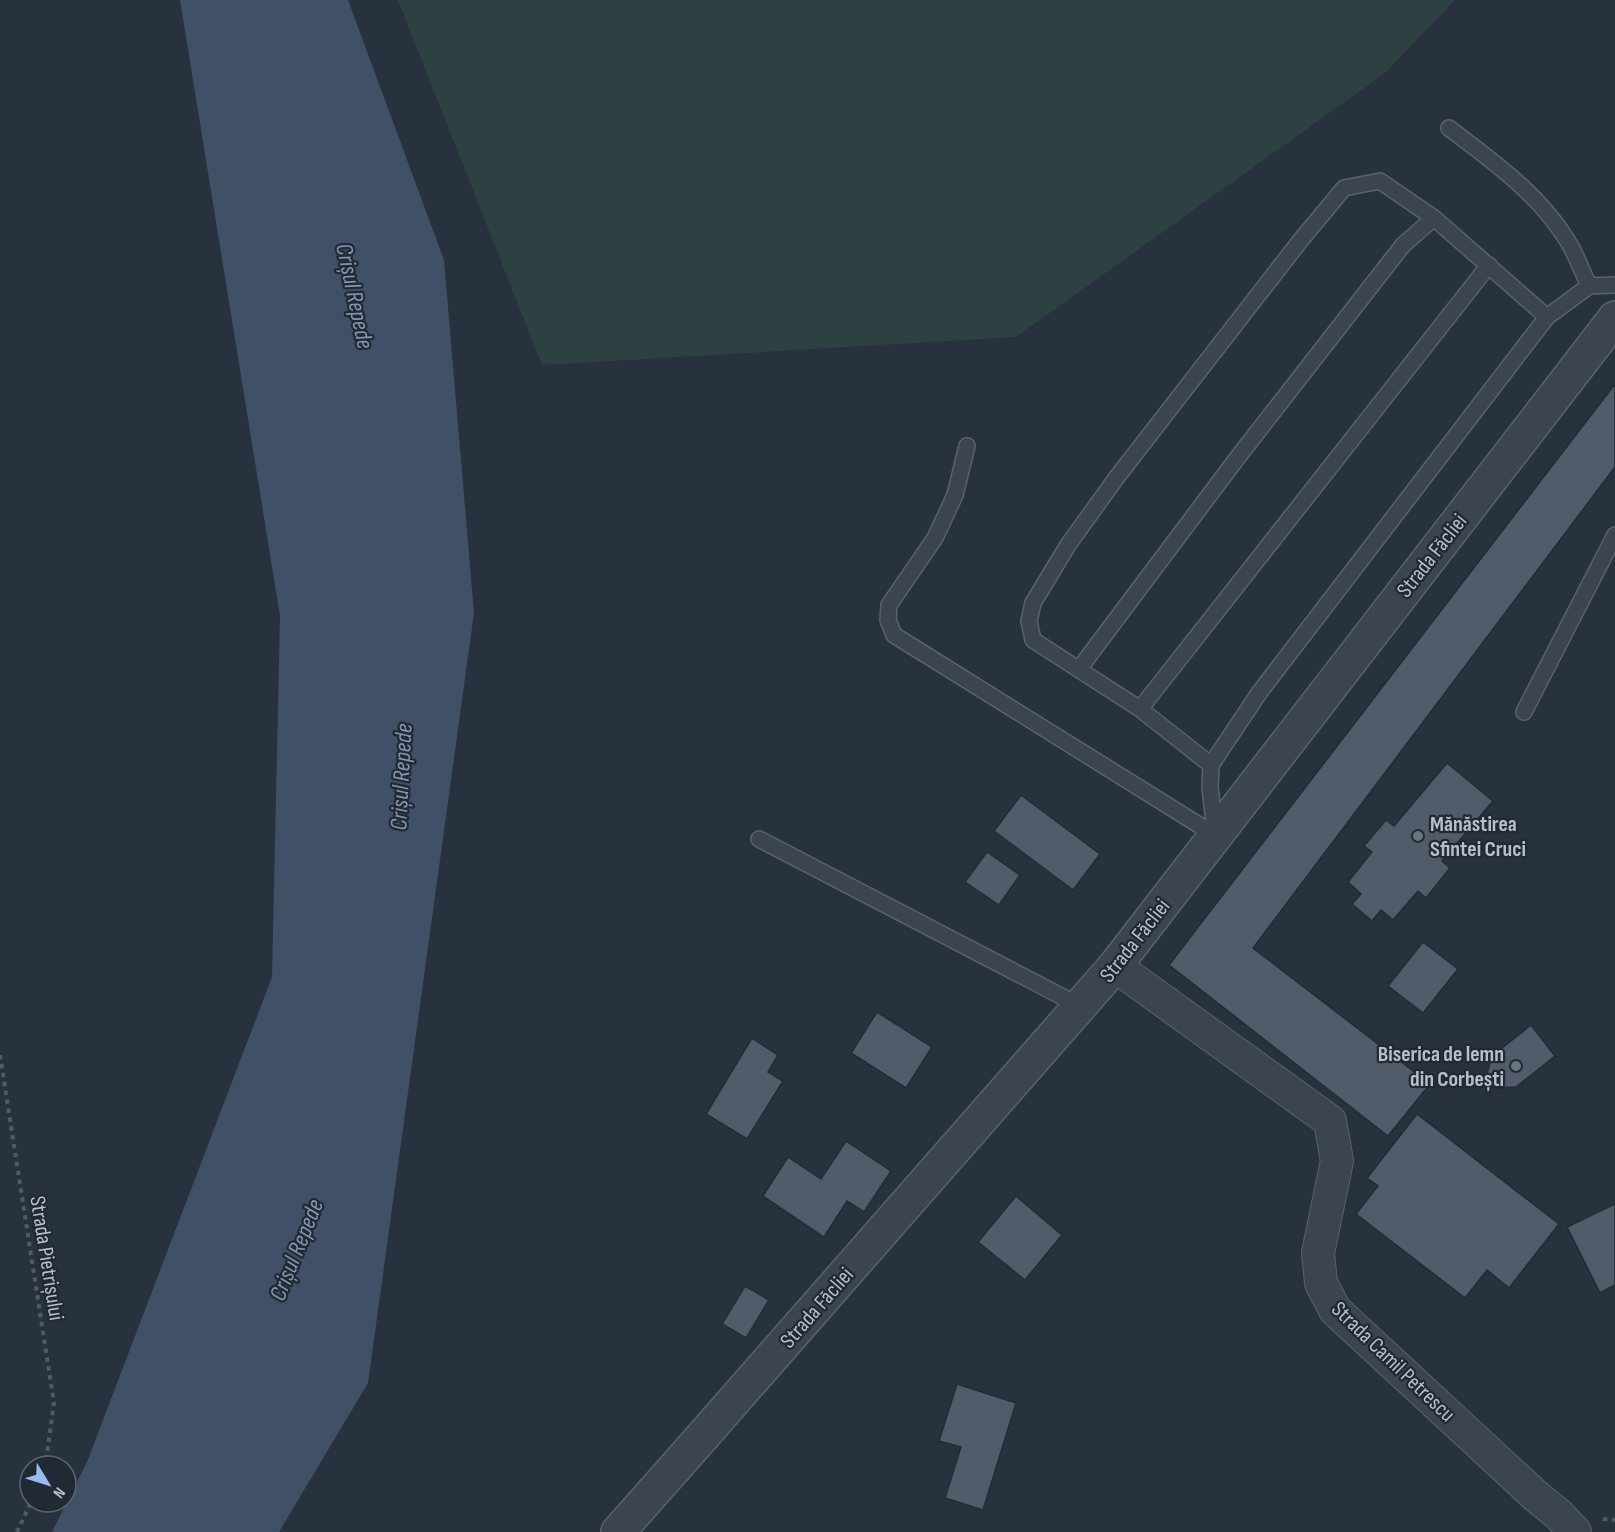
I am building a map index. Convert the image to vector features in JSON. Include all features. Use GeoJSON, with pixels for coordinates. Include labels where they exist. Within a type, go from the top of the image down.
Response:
{"type":"FeatureCollection","features":[{"type":"Feature","properties":{"kind":"street","name":"Strada Făcliei"},"geometry":{"type":"LineString","coordinates":[[618,1532],[1115,966],[1615,318]]}},
{"type":"Feature","properties":{"kind":"street","name":"Strada Camil Petrescu"},"geometry":{"type":"LineString","coordinates":[[1115,966],[1330,1121],[1337,1161],[1318,1253],[1322,1283],[1335,1310],[1575,1532]]}},
{"type":"Feature","properties":{"kind":"lane"},"geometry":{"type":"LineString","coordinates":[[1449,128],[1514,178],[1549,214],[1567,241],[1589,286]]}},
{"type":"Feature","properties":{"kind":"lane"},"geometry":{"type":"LineString","coordinates":[[1211,765],[1140,709],[1033,640],[1029,621],[1033,603],[1068,545],[1117,477],[1300,241],[1344,188],[1380,181],[1434,218],[1548,317]]}},
{"type":"Feature","properties":{"kind":"lane"},"geometry":{"type":"LineString","coordinates":[[1079,669],[1238,457],[1403,245],[1434,218]]}},
{"type":"Feature","properties":{"kind":"lane"},"geometry":{"type":"LineString","coordinates":[[1140,709],[1489,265]]}},
{"type":"Feature","properties":{"kind":"lane"},"geometry":{"type":"LineString","coordinates":[[1215,835],[1210,787],[1211,765],[1258,693],[1548,317],[1589,286],[1615,285]]}},
{"type":"Feature","properties":{"kind":"lane"},"geometry":{"type":"LineString","coordinates":[[967,446],[955,495],[935,538],[889,605],[888,620],[894,634],[1215,835]]}},
{"type":"Feature","properties":{"kind":"lane"},"geometry":{"type":"LineString","coordinates":[[1524,712],[1615,535]]}},
{"type":"Feature","properties":{"kind":"lane"},"geometry":{"type":"LineString","coordinates":[[759,839],[1080,1006]]}},
{"type":"Feature","properties":{"kind":"path","name":"Strada Pietrișului"},"geometry":{"type":"LineString","coordinates":[[0,1055],[54,1403],[47,1454]]}},
{"type":"Feature","properties":{"kind":"path"},"geometry":{"type":"LineString","coordinates":[[17,1532],[25,1514]]}},
{"type":"Feature","properties":{"kind":"green space"},"geometry":{"type":"Polygon","coordinates":[[[398,0],[1455,0],[1385,73],[1016,337],[542,365],[398,0]]]}},
{"type":"Feature","properties":{"kind":"water","name":"Crișul Repede"},"geometry":{"type":"Polygon","coordinates":[[[180,0],[348,0],[444,260],[474,613],[368,1383],[279,1532],[52,1532],[61,1514],[78,1514],[78,1480],[87,1462],[272,977],[280,616],[180,0]]]}},
{"type":"Feature","properties":{"kind":"building"},"geometry":{"type":"Polygon","coordinates":[[[1615,384],[1615,467],[1253,948],[1430,1084],[1388,1136],[1169,965],[1615,384]]]}},
{"type":"Feature","properties":{"kind":"building","name":"Mănăstirea Sfintei Cruci"},"geometry":{"type":"Polygon","coordinates":[[[1447,763],[1493,801],[1442,861],[1450,868],[1426,898],[1418,891],[1393,920],[1381,910],[1372,921],[1352,904],[1361,894],[1348,882],[1372,852],[1364,846],[1386,820],[1394,826],[1447,763]]]}},
{"type":"Feature","properties":{"kind":"building"},"geometry":{"type":"Polygon","coordinates":[[[1021,795],[1100,854],[1073,890],[994,831],[1021,795]]]}},
{"type":"Feature","properties":{"kind":"building"},"geometry":{"type":"Polygon","coordinates":[[[987,852],[1020,875],[999,905],[965,882],[987,852]]]}},
{"type":"Feature","properties":{"kind":"building"},"geometry":{"type":"Polygon","coordinates":[[[1423,942],[1458,969],[1423,1013],[1388,986],[1423,942]]]}},
{"type":"Feature","properties":{"kind":"building"},"geometry":{"type":"Polygon","coordinates":[[[877,1012],[932,1047],[906,1088],[851,1053],[877,1012]]]}},
{"type":"Feature","properties":{"kind":"building","name":"Biserica de lemn din Corbești"},"geometry":{"type":"Polygon","coordinates":[[[1531,1025],[1555,1056],[1516,1087],[1495,1088],[1486,1077],[1492,1056],[1531,1025]]]}},
{"type":"Feature","properties":{"kind":"building"},"geometry":{"type":"Polygon","coordinates":[[[752,1038],[778,1055],[768,1072],[783,1081],[747,1139],[706,1114],[752,1038]]]}},
{"type":"Feature","properties":{"kind":"building"},"geometry":{"type":"Polygon","coordinates":[[[1417,1114],[1559,1224],[1509,1288],[1487,1270],[1465,1298],[1356,1214],[1378,1186],[1367,1178],[1417,1114]]]}},
{"type":"Feature","properties":{"kind":"building"},"geometry":{"type":"Polygon","coordinates":[[[846,1141],[891,1171],[864,1212],[847,1201],[824,1237],[763,1196],[788,1157],[821,1179],[846,1141]]]}},
{"type":"Feature","properties":{"kind":"building"},"geometry":{"type":"Polygon","coordinates":[[[1016,1196],[1062,1235],[1025,1280],[978,1242],[1016,1196]]]}},
{"type":"Feature","properties":{"kind":"building"},"geometry":{"type":"Polygon","coordinates":[[[1615,1204],[1615,1285],[1600,1293],[1567,1227],[1615,1204]]]}},
{"type":"Feature","properties":{"kind":"building"},"geometry":{"type":"Polygon","coordinates":[[[745,1286],[769,1300],[746,1338],[722,1324],[745,1286]]]}},
{"type":"Feature","properties":{"kind":"building"},"geometry":{"type":"Polygon","coordinates":[[[957,1384],[1016,1403],[983,1510],[945,1498],[961,1447],[939,1441],[957,1384]]]}},
{"type":"Feature","properties":{"kind":"place","name":"Mănăstirea Sfintei Cruci"},"geometry":{"type":"Point","coordinates":[1418,836]}},
{"type":"Feature","properties":{"kind":"place","name":"Biserica de lemn din Corbești"},"geometry":{"type":"Point","coordinates":[1516,1066]}}]}
